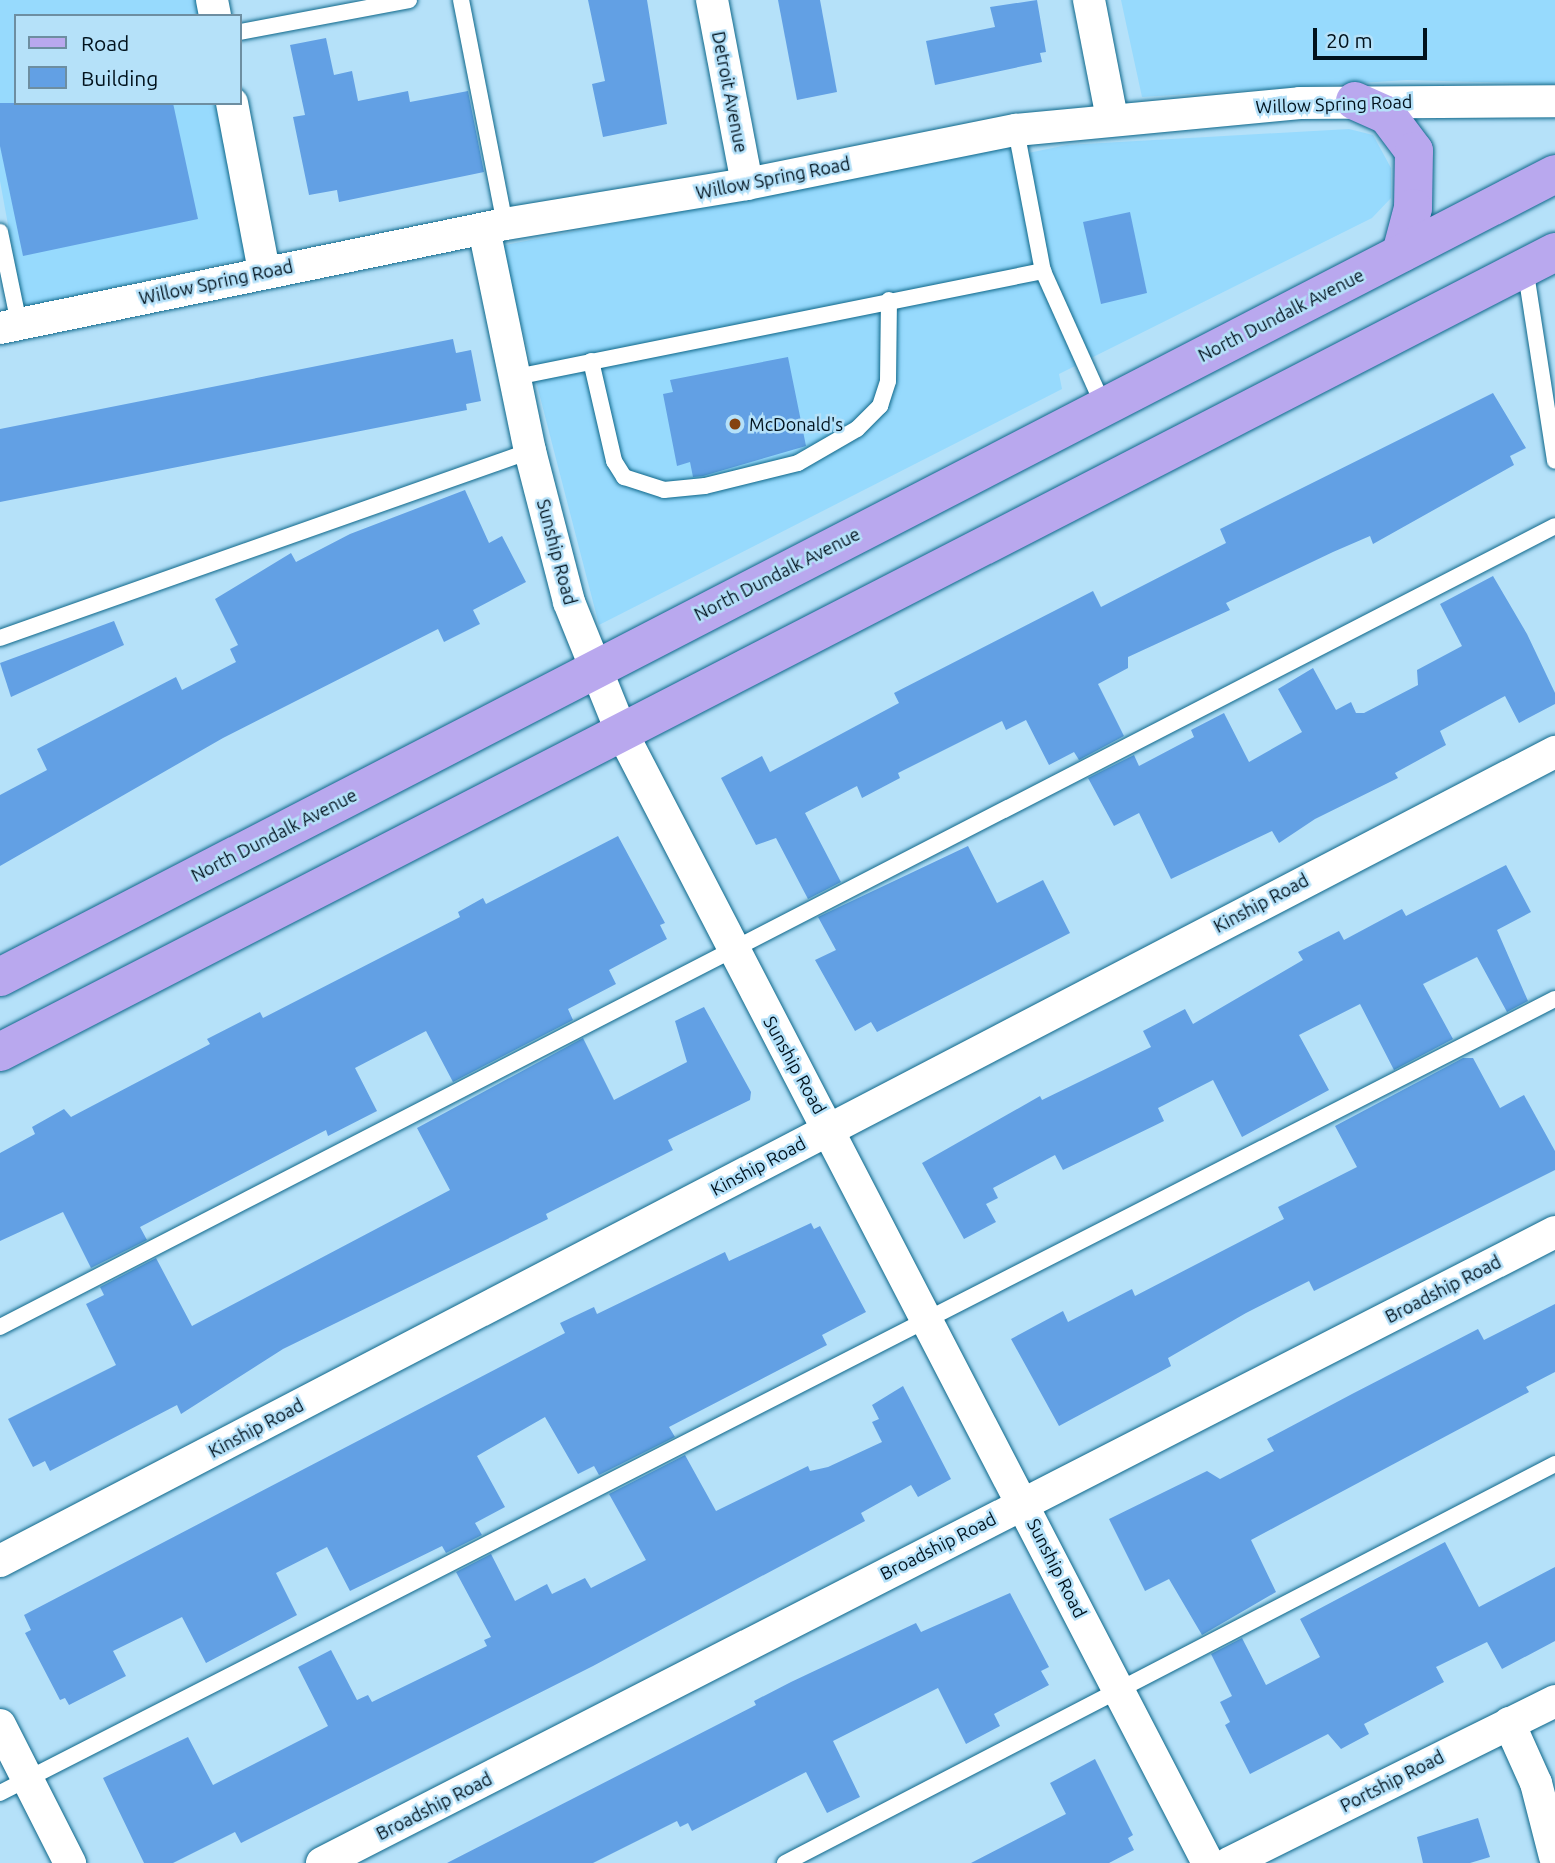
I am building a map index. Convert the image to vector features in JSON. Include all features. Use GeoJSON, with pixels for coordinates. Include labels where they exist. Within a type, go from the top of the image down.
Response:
{"type":"FeatureCollection","features":[{"type":"Feature","properties":{"kind":"main road"},"geometry":{"type":"LineString","coordinates":[[1355,101],[1387,115],[1414,151],[1414,198],[1401,253]]}},
{"type":"Feature","properties":{"kind":"main road","name":"North Dundalk Avenue"},"geometry":{"type":"LineString","coordinates":[[0,977],[1555,174]]}},
{"type":"Feature","properties":{"kind":"main road"},"geometry":{"type":"LineString","coordinates":[[0,1052],[1540,260]]}},
{"type":"Feature","properties":{"kind":"street","name":"Detroit Avenue"},"geometry":{"type":"LineString","coordinates":[[712,0],[747,184]]}},
{"type":"Feature","properties":{"kind":"street"},"geometry":{"type":"LineString","coordinates":[[1089,0],[1112,118]]}},
{"type":"Feature","properties":{"kind":"street","name":"Willow Spring Road"},"geometry":{"type":"LineString","coordinates":[[9,326],[264,271],[494,226],[747,184],[1016,130],[1112,118],[1355,101],[1555,101]]}},
{"type":"Feature","properties":{"kind":"street"},"geometry":{"type":"LineString","coordinates":[[232,105],[264,271]]}},
{"type":"Feature","properties":{"kind":"street","name":"Sunship Road"},"geometry":{"type":"LineString","coordinates":[[494,226],[516,377],[530,451],[569,601],[621,731],[731,946],[830,1128],[1024,1502],[1208,1863]]}},
{"type":"Feature","properties":{"kind":"street","name":"Kinship Road"},"geometry":{"type":"LineString","coordinates":[[0,1561],[1555,752]]}},
{"type":"Feature","properties":{"kind":"street","name":"Broadship Road"},"geometry":{"type":"LineString","coordinates":[[323,1863],[1555,1232]]}},
{"type":"Feature","properties":{"kind":"street","name":"Portship Road"},"geometry":{"type":"LineString","coordinates":[[1229,1863],[1555,1701]]}},
{"type":"Feature","properties":{"kind":"street"},"geometry":{"type":"LineString","coordinates":[[1509,1723],[1536,1783],[1555,1857]]}},
{"type":"Feature","properties":{"kind":"street"},"geometry":{"type":"LineString","coordinates":[[0,1725],[70,1863]]}},
{"type":"Feature","properties":{"kind":"lane"},"geometry":{"type":"LineString","coordinates":[[242,32],[409,0]]}},
{"type":"Feature","properties":{"kind":"lane"},"geometry":{"type":"LineString","coordinates":[[461,0],[494,226]]}},
{"type":"Feature","properties":{"kind":"lane"},"geometry":{"type":"LineString","coordinates":[[1016,130],[1043,271],[1104,407]]}},
{"type":"Feature","properties":{"kind":"lane"},"geometry":{"type":"LineString","coordinates":[[0,232],[9,326]]}},
{"type":"Feature","properties":{"kind":"lane"},"geometry":{"type":"LineString","coordinates":[[1540,260],[1555,461]]}},
{"type":"Feature","properties":{"kind":"lane"},"geometry":{"type":"LineString","coordinates":[[516,377],[1043,271]]}},
{"type":"Feature","properties":{"kind":"lane"},"geometry":{"type":"LineString","coordinates":[[591,361],[614,461],[624,477],[664,490],[705,486],[798,463],[857,429],[880,406],[888,381],[889,300]]}},
{"type":"Feature","properties":{"kind":"lane"},"geometry":{"type":"LineString","coordinates":[[0,638],[530,451]]}},
{"type":"Feature","properties":{"kind":"lane"},"geometry":{"type":"LineString","coordinates":[[0,1327],[731,946],[1555,527]]}},
{"type":"Feature","properties":{"kind":"lane"},"geometry":{"type":"LineString","coordinates":[[0,1793],[1555,999]]}},
{"type":"Feature","properties":{"kind":"lane"},"geometry":{"type":"LineString","coordinates":[[785,1863],[1555,1464]]}},
{"type":"Feature","properties":{"kind":"shaded area"},"geometry":{"type":"Polygon","coordinates":[[[0,0],[196,0],[199,14],[14,14],[14,105],[217,105],[249,258],[23,307],[0,181],[0,0]]]}},
{"type":"Feature","properties":{"kind":"shaded area"},"geometry":{"type":"Polygon","coordinates":[[[1121,0],[1555,0],[1555,84],[1407,80],[1142,97],[1121,0]]]}},
{"type":"Feature","properties":{"kind":"shaded area"},"geometry":{"type":"Polygon","coordinates":[[[1349,129],[1373,135],[1391,168],[1391,198],[1372,218],[1059,374],[1062,389],[599,625],[501,246],[1011,145],[1013,156],[1067,145],[1349,129]]]}},
{"type":"Feature","properties":{"kind":"building"},"geometry":{"type":"Polygon","coordinates":[[[588,0],[647,0],[667,124],[603,137],[592,84],[605,81],[588,0]]]}},
{"type":"Feature","properties":{"kind":"building"},"geometry":{"type":"Polygon","coordinates":[[[778,0],[820,0],[837,92],[797,100],[778,0]]]}},
{"type":"Feature","properties":{"kind":"building"},"geometry":{"type":"Polygon","coordinates":[[[1037,0],[1046,52],[1040,53],[1042,62],[935,85],[926,41],[995,27],[990,7],[1037,0]]]}},
{"type":"Feature","properties":{"kind":"building"},"geometry":{"type":"Polygon","coordinates":[[[326,38],[334,75],[352,71],[358,101],[408,91],[410,102],[468,91],[484,172],[339,202],[337,190],[309,195],[293,117],[305,115],[290,45],[326,38]]]}},
{"type":"Feature","properties":{"kind":"building"},"geometry":{"type":"Polygon","coordinates":[[[0,103],[173,105],[198,219],[23,256],[0,146],[0,103]]]}},
{"type":"Feature","properties":{"kind":"building"},"geometry":{"type":"Polygon","coordinates":[[[1130,212],[1147,293],[1101,304],[1083,222],[1130,212]]]}},
{"type":"Feature","properties":{"kind":"building"},"geometry":{"type":"Polygon","coordinates":[[[453,339],[456,353],[471,350],[481,401],[466,404],[467,410],[0,502],[0,429],[453,339]]]}},
{"type":"Feature","properties":{"kind":"building","name":"McDonald's"},"geometry":{"type":"Polygon","coordinates":[[[788,357],[806,446],[703,476],[693,477],[690,462],[677,466],[663,394],[673,392],[670,380],[788,357]]]}},
{"type":"Feature","properties":{"kind":"building"},"geometry":{"type":"Polygon","coordinates":[[[1493,393],[1526,448],[1510,456],[1514,465],[1373,544],[1370,536],[1333,552],[1226,603],[1230,610],[1128,657],[1128,668],[1098,684],[1124,736],[1079,760],[1074,752],[1049,765],[1026,720],[1006,730],[1002,721],[898,773],[900,778],[862,798],[857,786],[805,813],[841,882],[808,899],[776,838],[756,845],[721,778],[762,756],[770,772],[899,703],[894,693],[1093,591],[1101,607],[1226,543],[1220,529],[1493,393]]]}},
{"type":"Feature","properties":{"kind":"building"},"geometry":{"type":"Polygon","coordinates":[[[465,490],[489,543],[502,536],[526,582],[473,610],[480,624],[444,642],[438,629],[223,738],[0,866],[0,795],[47,770],[37,749],[176,677],[182,690],[236,662],[230,649],[238,645],[215,599],[291,553],[296,562],[350,534],[465,490]]]}},
{"type":"Feature","properties":{"kind":"building"},"geometry":{"type":"Polygon","coordinates":[[[1493,576],[1527,634],[1555,693],[1555,704],[1519,723],[1505,696],[1440,731],[1446,745],[1395,773],[1398,778],[1315,819],[1279,843],[1272,831],[1171,879],[1139,813],[1114,826],[1088,778],[1134,755],[1139,766],[1194,737],[1191,730],[1224,713],[1249,762],[1302,732],[1278,689],[1313,668],[1336,710],[1351,702],[1356,713],[1364,713],[1418,685],[1417,670],[1462,646],[1440,604],[1493,576]]]}},
{"type":"Feature","properties":{"kind":"building"},"geometry":{"type":"Polygon","coordinates":[[[114,621],[124,645],[11,697],[0,663],[114,621]]]}},
{"type":"Feature","properties":{"kind":"building"},"geometry":{"type":"Polygon","coordinates":[[[618,836],[665,923],[660,925],[667,939],[609,970],[616,984],[568,1009],[573,1020],[453,1082],[426,1031],[355,1068],[377,1111],[328,1136],[326,1130],[140,1227],[147,1240],[91,1268],[63,1212],[0,1241],[0,1153],[35,1134],[32,1127],[64,1109],[71,1117],[210,1044],[207,1039],[260,1012],[263,1018],[460,917],[458,912],[483,898],[486,904],[618,836]]]}},
{"type":"Feature","properties":{"kind":"building"},"geometry":{"type":"Polygon","coordinates":[[[968,846],[997,903],[1043,880],[1070,933],[877,1032],[871,1022],[855,1031],[815,960],[836,950],[818,917],[968,846]]]}},
{"type":"Feature","properties":{"kind":"building"},"geometry":{"type":"Polygon","coordinates":[[[1506,865],[1531,912],[1497,930],[1528,1001],[1507,1012],[1477,957],[1423,984],[1453,1039],[1394,1070],[1360,1004],[1299,1035],[1329,1090],[1242,1137],[1213,1080],[1158,1108],[1164,1121],[1063,1170],[1055,1155],[993,1188],[998,1198],[986,1204],[996,1222],[964,1239],[922,1163],[1040,1096],[1042,1100],[1151,1047],[1143,1031],[1185,1009],[1193,1024],[1303,960],[1298,952],[1339,931],[1344,940],[1402,909],[1406,916],[1506,865]]]}},
{"type":"Feature","properties":{"kind":"building"},"geometry":{"type":"Polygon","coordinates":[[[704,1007],[751,1092],[750,1100],[668,1140],[673,1150],[546,1214],[548,1219],[283,1349],[181,1414],[177,1405],[50,1471],[45,1461],[33,1467],[8,1419],[116,1365],[86,1304],[104,1295],[100,1287],[156,1258],[192,1326],[450,1190],[417,1128],[583,1038],[614,1100],[687,1062],[675,1021],[704,1007]]]}},
{"type":"Feature","properties":{"kind":"building"},"geometry":{"type":"Polygon","coordinates":[[[1463,1058],[1473,1058],[1500,1108],[1524,1095],[1555,1151],[1555,1170],[1314,1291],[1309,1281],[1246,1313],[1168,1358],[1171,1366],[1059,1426],[1011,1339],[1063,1311],[1068,1322],[1132,1289],[1135,1296],[1284,1219],[1278,1207],[1357,1167],[1335,1126],[1463,1058]]]}},
{"type":"Feature","properties":{"kind":"building"},"geometry":{"type":"Polygon","coordinates":[[[811,1223],[814,1229],[820,1226],[866,1312],[822,1335],[827,1345],[669,1427],[675,1437],[599,1475],[594,1466],[578,1474],[545,1417],[477,1456],[505,1507],[475,1523],[482,1535],[446,1553],[442,1546],[350,1591],[327,1547],[276,1573],[297,1615],[206,1663],[182,1617],[113,1651],[126,1676],[69,1705],[65,1698],[60,1700],[25,1633],[31,1630],[24,1615],[565,1333],[560,1323],[594,1307],[597,1314],[725,1252],[729,1261],[811,1223]]]}},
{"type":"Feature","properties":{"kind":"building"},"geometry":{"type":"Polygon","coordinates":[[[1555,1304],[1555,1372],[1526,1387],[1529,1392],[1251,1540],[1276,1592],[1202,1635],[1169,1579],[1145,1591],[1109,1519],[1207,1471],[1220,1479],[1274,1451],[1267,1439],[1352,1394],[1478,1329],[1484,1340],[1555,1304]]]}},
{"type":"Feature","properties":{"kind":"building"},"geometry":{"type":"Polygon","coordinates":[[[903,1386],[951,1479],[918,1497],[911,1485],[861,1513],[865,1521],[593,1666],[241,1843],[235,1832],[173,1863],[144,1863],[103,1778],[188,1737],[213,1785],[328,1726],[298,1667],[331,1650],[357,1700],[368,1695],[372,1702],[487,1646],[484,1640],[491,1637],[456,1572],[491,1554],[515,1601],[547,1584],[552,1594],[585,1578],[591,1588],[646,1560],[609,1494],[685,1455],[716,1511],[808,1466],[810,1471],[828,1467],[882,1442],[872,1422],[879,1419],[872,1405],[903,1386]]]}},
{"type":"Feature","properties":{"kind":"building"},"geometry":{"type":"Polygon","coordinates":[[[1445,1542],[1479,1607],[1555,1567],[1555,1641],[1502,1669],[1487,1642],[1436,1667],[1444,1682],[1364,1724],[1369,1734],[1341,1749],[1328,1734],[1250,1774],[1225,1725],[1230,1722],[1220,1702],[1232,1696],[1211,1654],[1242,1638],[1266,1685],[1320,1657],[1300,1619],[1445,1542]]]}},
{"type":"Feature","properties":{"kind":"building"},"geometry":{"type":"Polygon","coordinates":[[[1010,1593],[1049,1667],[1041,1671],[1049,1685],[994,1714],[1000,1726],[966,1744],[938,1688],[833,1741],[860,1797],[827,1813],[806,1772],[692,1831],[688,1823],[680,1827],[677,1821],[593,1863],[447,1863],[756,1705],[754,1701],[791,1682],[916,1623],[921,1632],[1010,1593]]]}},
{"type":"Feature","properties":{"kind":"building"},"geometry":{"type":"Polygon","coordinates":[[[1095,1759],[1133,1835],[1128,1838],[1134,1850],[1109,1863],[971,1863],[1066,1814],[1050,1783],[1095,1759]]]}},
{"type":"Feature","properties":{"kind":"building"},"geometry":{"type":"Polygon","coordinates":[[[1478,1818],[1490,1857],[1470,1863],[1423,1863],[1417,1837],[1478,1818]]]}},
{"type":"Feature","properties":{"kind":"place","name":"McDonald's"},"geometry":{"type":"Point","coordinates":[735,424]}}]}
